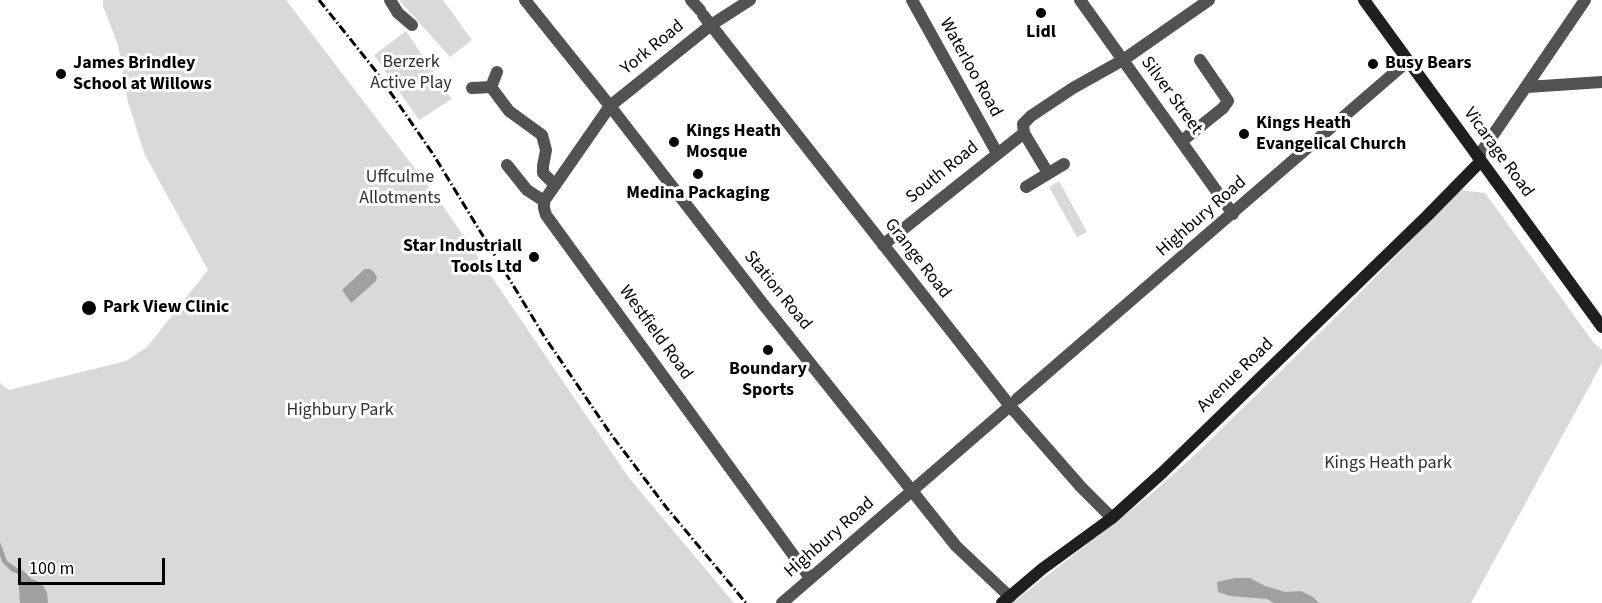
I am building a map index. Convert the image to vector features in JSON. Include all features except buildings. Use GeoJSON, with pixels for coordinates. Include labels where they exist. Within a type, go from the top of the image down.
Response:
{"type":"FeatureCollection","features":[{"type":"Feature","properties":{"kind":"street"},"geometry":{"type":"LineString","coordinates":[[390,0],[398,14],[412,25]]}},
{"type":"Feature","properties":{"kind":"street","name":"Station Road"},"geometry":{"type":"LineString","coordinates":[[525,0],[956,546],[1006,600]]}},
{"type":"Feature","properties":{"kind":"street","name":"Grange Road"},"geometry":{"type":"LineString","coordinates":[[691,0],[883,245],[1081,487],[1112,518]]}},
{"type":"Feature","properties":{"kind":"street","name":"York Road"},"geometry":{"type":"LineString","coordinates":[[610,106],[704,17],[750,0]]}},
{"type":"Feature","properties":{"kind":"street","name":"Waterloo Road"},"geometry":{"type":"LineString","coordinates":[[912,0],[997,153]]}},
{"type":"Feature","properties":{"kind":"street","name":"Silver Street"},"geometry":{"type":"LineString","coordinates":[[1080,0],[1233,214]]}},
{"type":"Feature","properties":{"kind":"street","name":"South Road"},"geometry":{"type":"LineString","coordinates":[[883,245],[1024,133],[1023,124],[1031,116],[1073,88],[1123,60],[1209,0]]}},
{"type":"Feature","properties":{"kind":"street","name":"Vicarage Road"},"geometry":{"type":"LineString","coordinates":[[1364,0],[1602,327]]}},
{"type":"Feature","properties":{"kind":"street"},"geometry":{"type":"LineString","coordinates":[[1480,159],[1585,0]]}},
{"type":"Feature","properties":{"kind":"street"},"geometry":{"type":"LineString","coordinates":[[1182,141],[1223,108],[1228,101],[1200,60]]}},
{"type":"Feature","properties":{"kind":"street","name":"Highbury Road"},"geometry":{"type":"LineString","coordinates":[[782,603],[1408,61]]}},
{"type":"Feature","properties":{"kind":"street"},"geometry":{"type":"LineString","coordinates":[[491,87],[496,72]]}},
{"type":"Feature","properties":{"kind":"street"},"geometry":{"type":"LineString","coordinates":[[1527,87],[1602,82]]}},
{"type":"Feature","properties":{"kind":"street"},"geometry":{"type":"LineString","coordinates":[[491,87],[508,111],[542,135],[546,150],[543,173],[555,185]]}},
{"type":"Feature","properties":{"kind":"street"},"geometry":{"type":"LineString","coordinates":[[472,88],[491,87]]}},
{"type":"Feature","properties":{"kind":"street"},"geometry":{"type":"LineString","coordinates":[[507,165],[527,190],[544,201],[610,106]]}},
{"type":"Feature","properties":{"kind":"street"},"geometry":{"type":"LineString","coordinates":[[1024,133],[1048,173]]}},
{"type":"Feature","properties":{"kind":"street","name":"Avenue Road"},"geometry":{"type":"LineString","coordinates":[[1006,600],[1042,569],[1112,518],[1163,472],[1427,216],[1480,159]]}},
{"type":"Feature","properties":{"kind":"street"},"geometry":{"type":"LineString","coordinates":[[1026,187],[1064,164]]}},
{"type":"Feature","properties":{"kind":"street","name":"Westfield Road"},"geometry":{"type":"LineString","coordinates":[[544,201],[546,215],[810,578]]}},
{"type":"Feature","properties":{"kind":"green space","name":"Highbury Park"},"geometry":{"type":"Polygon","coordinates":[[[103,0],[286,0],[439,200],[629,478],[734,603],[0,603],[0,383],[9,390],[126,361],[147,347],[208,270],[145,155],[128,102],[118,45],[103,6],[103,0]]]}},
{"type":"Feature","properties":{"kind":"green space"},"geometry":{"type":"Polygon","coordinates":[[[399,0],[443,0],[472,40],[450,57],[399,0]]]}},
{"type":"Feature","properties":{"kind":"green space","name":"Berzerk Active Play"},"geometry":{"type":"Polygon","coordinates":[[[406,31],[452,99],[419,120],[374,55],[406,31]]]}},
{"type":"Feature","properties":{"kind":"green space"},"geometry":{"type":"Polygon","coordinates":[[[1059,181],[1087,232],[1077,237],[1049,187],[1059,181]]]}},
{"type":"Feature","properties":{"kind":"green space","name":"Kings Heath park"},"geometry":{"type":"Polygon","coordinates":[[[1460,190],[1485,193],[1594,343],[1602,350],[1602,363],[1471,603],[1012,603],[1149,496],[1198,452],[1347,306],[1460,190]]]}},
{"type":"Feature","properties":{"kind":"shaded area"},"geometry":{"type":"Polygon","coordinates":[[[365,269],[374,272],[377,277],[376,281],[351,303],[342,290],[365,269]]]}},
{"type":"Feature","properties":{"kind":"shaded area"},"geometry":{"type":"Polygon","coordinates":[[[0,542],[7,561],[41,583],[47,592],[48,603],[20,603],[18,574],[2,562],[0,542]]]}},
{"type":"Feature","properties":{"kind":"shaded area"},"geometry":{"type":"Polygon","coordinates":[[[1235,578],[1250,578],[1265,586],[1285,592],[1301,591],[1319,603],[1274,603],[1267,599],[1230,596],[1218,592],[1217,582],[1235,578]]]}},
{"type":"Feature","properties":{"kind":"railway"},"geometry":{"type":"LineString","coordinates":[[319,0],[375,70],[433,154],[544,336],[610,433],[666,507],[746,603]]}},
{"type":"Feature","properties":{"kind":"place","name":"Lidl"},"geometry":{"type":"Point","coordinates":[1041,13]}},
{"type":"Feature","properties":{"kind":"place","name":"Busy Bears"},"geometry":{"type":"Point","coordinates":[1373,64]}},
{"type":"Feature","properties":{"kind":"place","name":"James Brindley School at Willows"},"geometry":{"type":"Point","coordinates":[61,74]}},
{"type":"Feature","properties":{"kind":"place","name":"Kings Heath Evangelical Church"},"geometry":{"type":"Point","coordinates":[1244,134]}},
{"type":"Feature","properties":{"kind":"place","name":"Kings Heath Mosque"},"geometry":{"type":"Point","coordinates":[674,142]}},
{"type":"Feature","properties":{"kind":"place","name":"Medina Packaging"},"geometry":{"type":"Point","coordinates":[698,174]}},
{"type":"Feature","properties":{"kind":"place","name":"Star Industriall Tools Ltd"},"geometry":{"type":"Point","coordinates":[534,257]}},
{"type":"Feature","properties":{"kind":"place","name":"Park View Clinic"},"geometry":{"type":"Point","coordinates":[89,308]}},
{"type":"Feature","properties":{"kind":"place","name":"Boundary Sports"},"geometry":{"type":"Point","coordinates":[768,350]}},
{"type":"Feature","properties":{"kind":"park label","name":"Uffculme Allotments"},"geometry":{"type":"Point","coordinates":[400,188]}}]}
